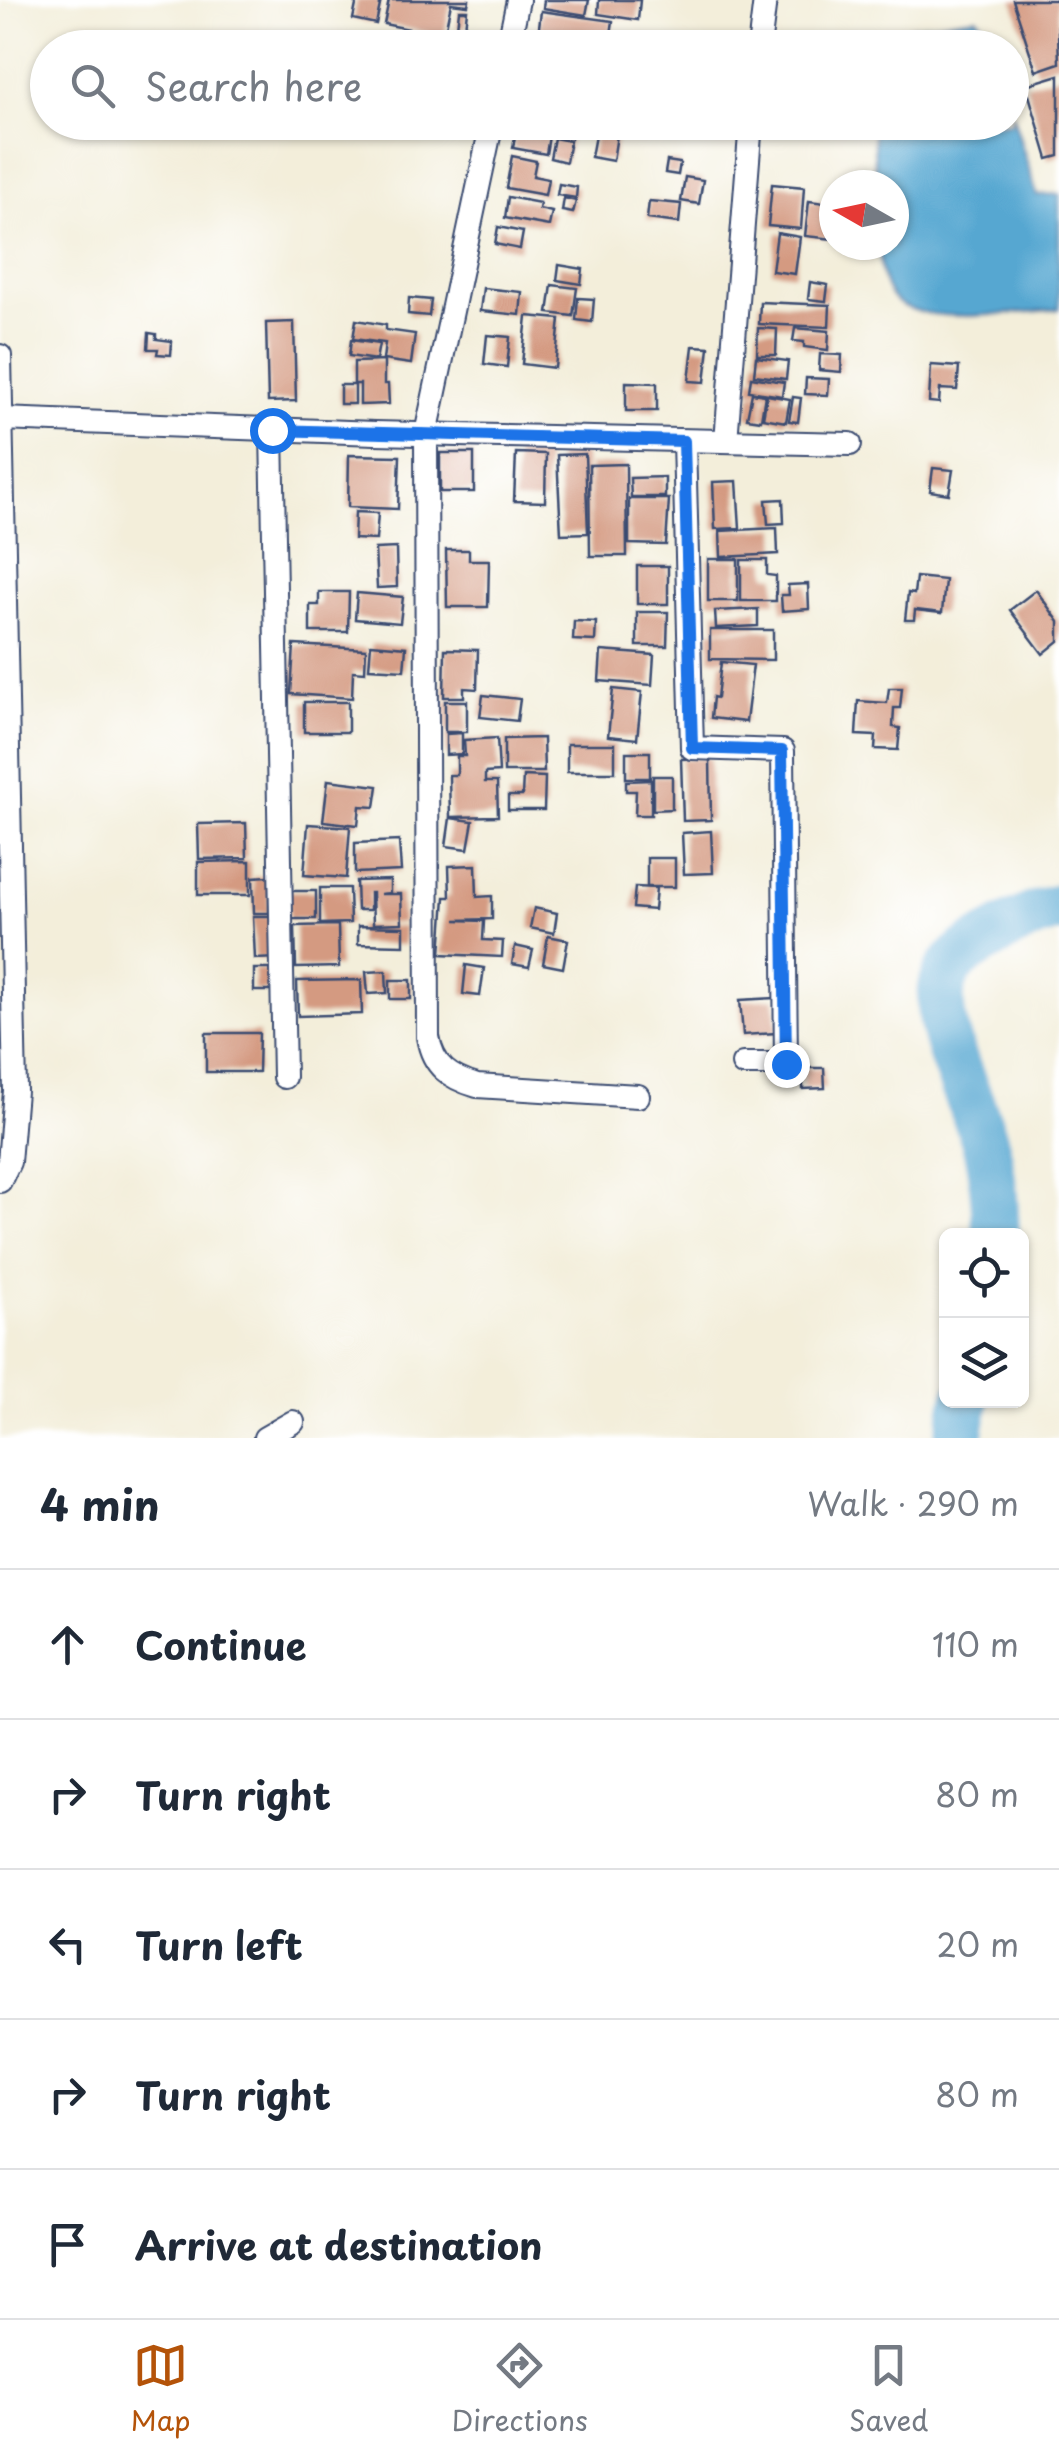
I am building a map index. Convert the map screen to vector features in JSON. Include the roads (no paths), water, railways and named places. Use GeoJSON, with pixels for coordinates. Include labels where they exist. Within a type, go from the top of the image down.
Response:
{"type":"FeatureCollection","features":[{"type":"Feature","properties":{"kind":"street"},"geometry":{"type":"LineString","coordinates":[[512,30],[518,0]]}},
{"type":"Feature","properties":{"kind":"street"},"geometry":{"type":"LineString","coordinates":[[762,30],[766,0]]}},
{"type":"Feature","properties":{"kind":"street"},"geometry":{"type":"LineString","coordinates":[[488,140],[426,434],[430,1051],[443,1071],[478,1086],[638,1096]]}},
{"type":"Feature","properties":{"kind":"street"},"geometry":{"type":"LineString","coordinates":[[726,441],[751,140]]}},
{"type":"Feature","properties":{"kind":"street"},"geometry":{"type":"LineString","coordinates":[[0,356],[6,937],[15,1091],[9,1162],[0,1181]]}},
{"type":"Feature","properties":{"kind":"street"},"geometry":{"type":"LineString","coordinates":[[1,419],[272,430],[850,444]]}},
{"type":"Feature","properties":{"kind":"street"},"geometry":{"type":"LineString","coordinates":[[272,430],[284,1077]]}},
{"type":"Feature","properties":{"kind":"street"},"geometry":{"type":"LineString","coordinates":[[684,441],[692,748],[782,751],[786,1064],[742,1064]]}},
{"type":"Feature","properties":{"kind":"street"},"geometry":{"type":"LineString","coordinates":[[265,1438],[293,1422]]}},
{"type":"Feature","properties":{"kind":"water"},"geometry":{"type":"Polygon","coordinates":[[[976,17],[986,30],[900,30],[976,17]]]}},
{"type":"Feature","properties":{"kind":"water"},"geometry":{"type":"Polygon","coordinates":[[[874,140],[1020,140],[1037,195],[1059,194],[1059,309],[971,316],[923,312],[905,307],[892,297],[881,260],[909,260],[909,170],[875,170],[874,140]]]}},
{"type":"Feature","properties":{"kind":"waterway"},"geometry":{"type":"LineString","coordinates":[[996,1228],[986,1148],[942,1016],[944,980],[957,960],[975,947],[1023,920],[1059,908]]}},
{"type":"Feature","properties":{"kind":"waterway"},"geometry":{"type":"LineString","coordinates":[[959,1438],[965,1408]]}}]}
